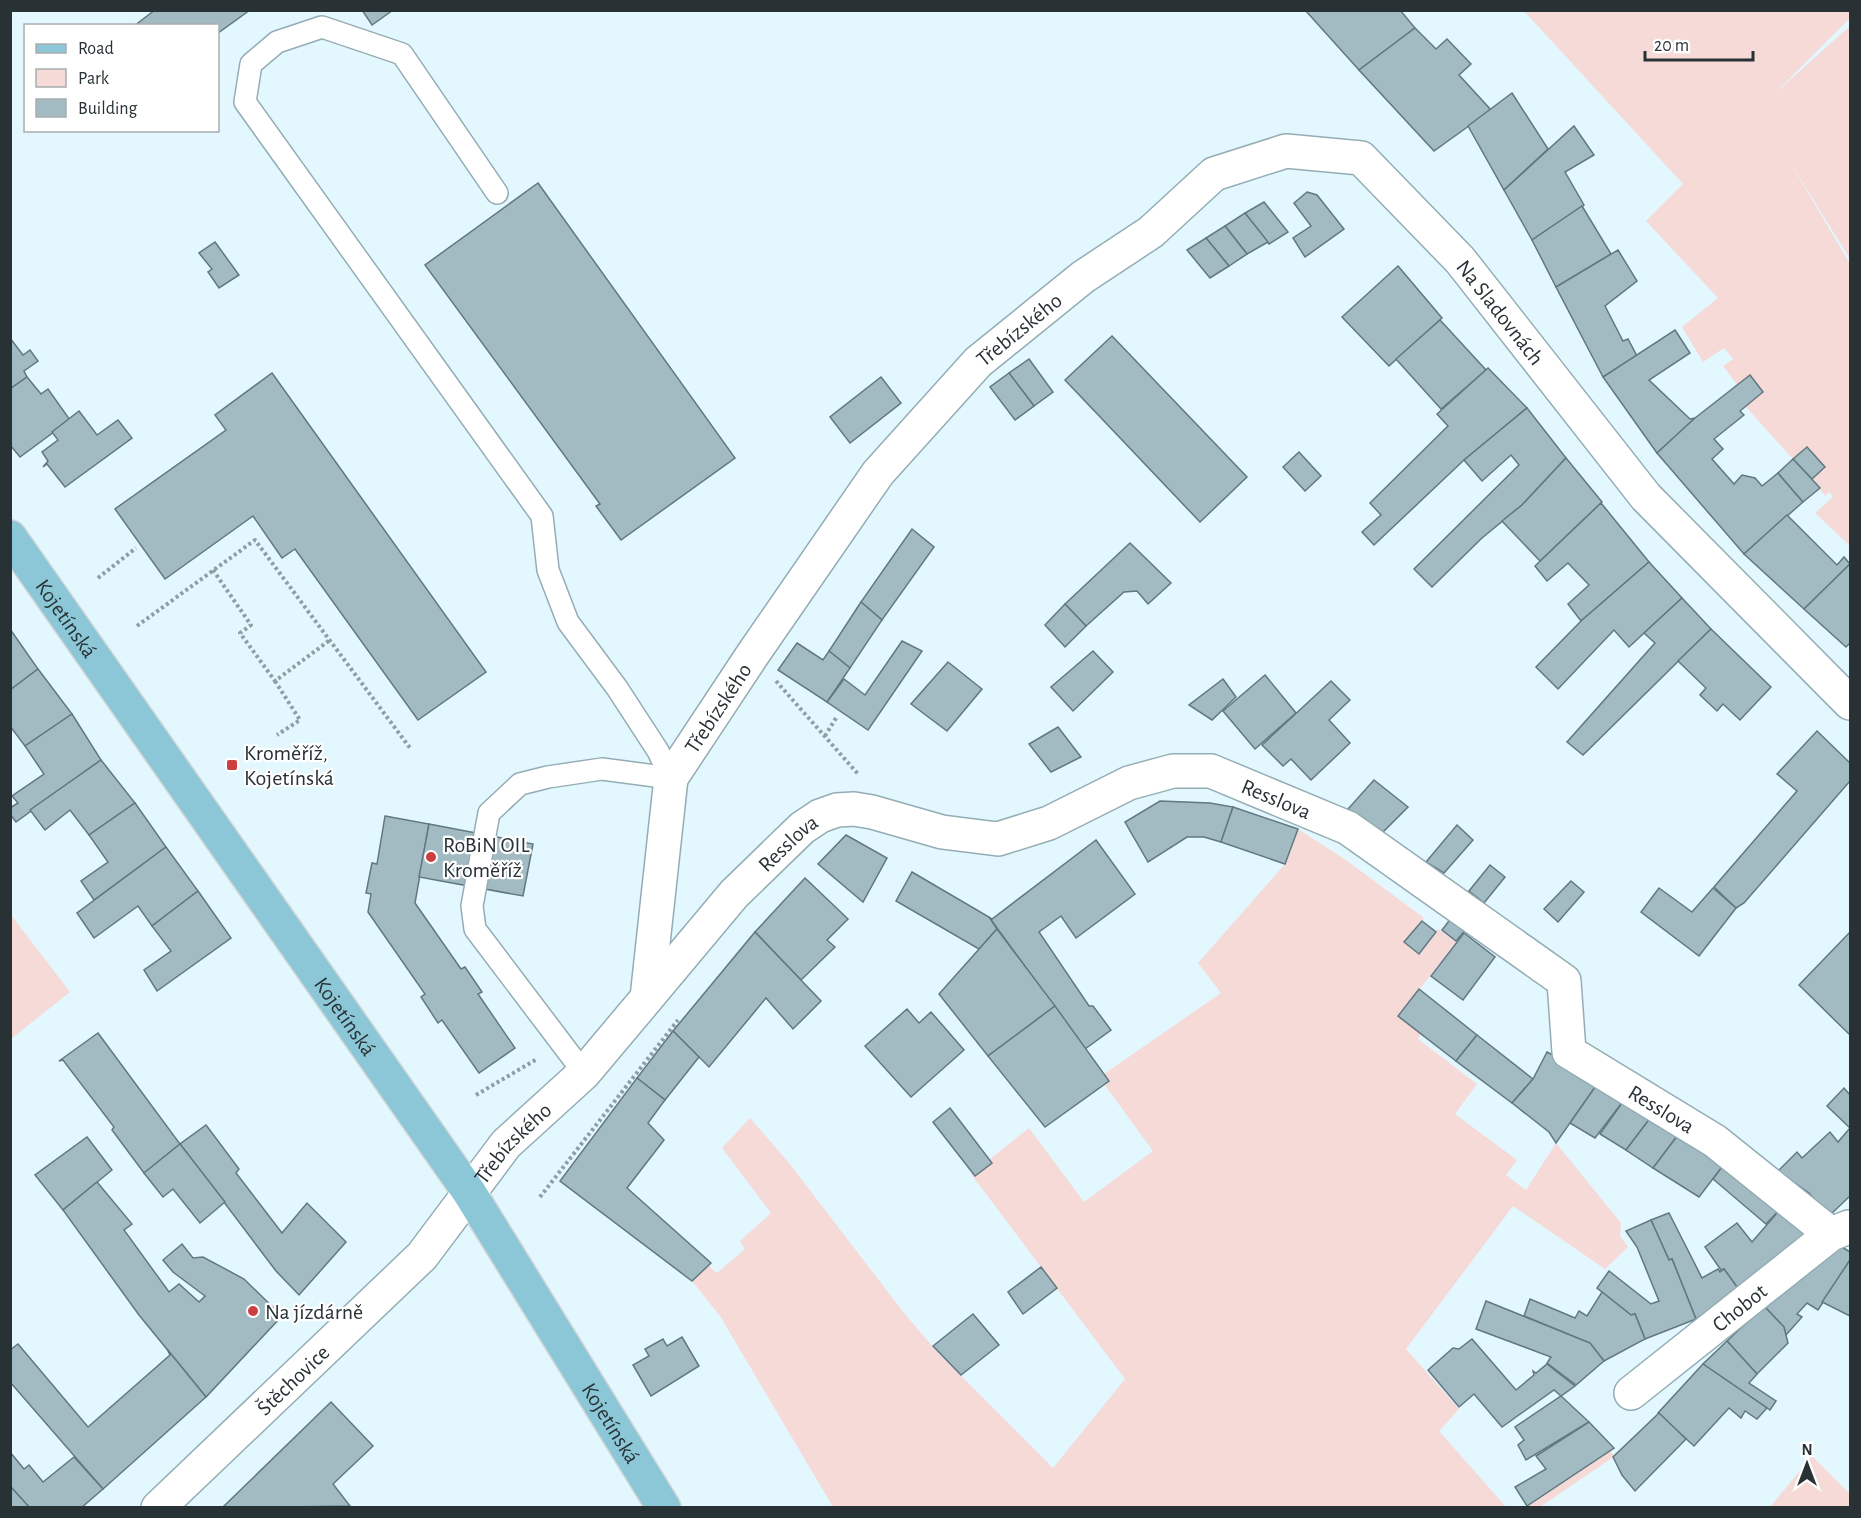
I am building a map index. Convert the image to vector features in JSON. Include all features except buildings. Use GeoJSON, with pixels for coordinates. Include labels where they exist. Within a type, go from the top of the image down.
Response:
{"type":"FeatureCollection","features":[{"type":"Feature","properties":{"kind":"main road","name":"Kojetínská"},"geometry":{"type":"LineString","coordinates":[[10,537],[469,1192],[663,1508]]}},
{"type":"Feature","properties":{"kind":"street","name":"Na Sladovnách"},"geometry":{"type":"LineString","coordinates":[[1083,277],[1151,232],[1214,174],[1286,151],[1361,158],[1460,260],[1646,497],[1851,703]]}},
{"type":"Feature","properties":{"kind":"street","name":"Třebízského"},"geometry":{"type":"LineString","coordinates":[[469,1192],[506,1144],[584,1073],[646,998],[671,778],[753,654],[878,473],[978,362],[1083,277]]}},
{"type":"Feature","properties":{"kind":"street","name":"Resslova"},"geometry":{"type":"LineString","coordinates":[[646,998],[734,894],[802,828],[820,816],[837,810],[854,809],[942,832],[998,839],[1049,823],[1129,783],[1173,771],[1211,771],[1348,828],[1564,981],[1569,1052],[1715,1141],[1841,1230]]}},
{"type":"Feature","properties":{"kind":"street","name":"Štěchovice"},"geometry":{"type":"LineString","coordinates":[[158,1508],[422,1256],[469,1192]]}},
{"type":"Feature","properties":{"kind":"street","name":"Chobot"},"geometry":{"type":"LineString","coordinates":[[1632,1393],[1841,1230]]}},
{"type":"Feature","properties":{"kind":"lane"},"geometry":{"type":"LineString","coordinates":[[497,193],[402,54],[322,27],[278,42],[251,64],[245,102],[542,516],[548,570],[568,622],[617,688],[658,751],[671,778]]}},
{"type":"Feature","properties":{"kind":"lane"},"geometry":{"type":"LineString","coordinates":[[584,1073],[475,928],[472,906],[489,813],[520,784],[548,777],[602,769],[671,778]]}},
{"type":"Feature","properties":{"kind":"path"},"geometry":{"type":"LineString","coordinates":[[137,626],[255,540],[410,748]]}},
{"type":"Feature","properties":{"kind":"path"},"geometry":{"type":"LineString","coordinates":[[98,578],[136,548]]}},
{"type":"Feature","properties":{"kind":"path"},"geometry":{"type":"LineString","coordinates":[[213,570],[251,625],[240,633],[300,720],[277,735]]}},
{"type":"Feature","properties":{"kind":"path"},"geometry":{"type":"LineString","coordinates":[[275,681],[330,640]]}},
{"type":"Feature","properties":{"kind":"path"},"geometry":{"type":"LineString","coordinates":[[776,681],[865,781]]}},
{"type":"Feature","properties":{"kind":"path"},"geometry":{"type":"LineString","coordinates":[[825,736],[836,718]]}},
{"type":"Feature","properties":{"kind":"path"},"geometry":{"type":"LineString","coordinates":[[540,1197],[684,1013]]}},
{"type":"Feature","properties":{"kind":"path"},"geometry":{"type":"LineString","coordinates":[[476,1095],[542,1056],[561,1041]]}},
{"type":"Feature","properties":{"kind":"green space"},"geometry":{"type":"Polygon","coordinates":[[[1524,11],[1850,11],[1850,18],[1773,95],[1850,26],[1850,259],[1787,157],[1850,264],[1850,546],[1815,513],[1833,497],[1829,492],[1825,496],[1812,479],[1825,467],[1807,448],[1793,459],[1745,406],[1763,392],[1750,375],[1734,388],[1736,383],[1723,366],[1733,359],[1724,348],[1703,362],[1682,327],[1718,298],[1646,221],[1683,184],[1524,11]]]}},
{"type":"Feature","properties":{"kind":"green space"},"geometry":{"type":"Polygon","coordinates":[[[1298,829],[1346,860],[1424,918],[1405,942],[1418,954],[1438,929],[1456,942],[1399,1016],[1421,1034],[1418,1039],[1477,1084],[1455,1114],[1517,1160],[1506,1175],[1526,1190],[1556,1143],[1621,1223],[1620,1236],[1628,1247],[1605,1269],[1513,1206],[1406,1349],[1459,1409],[1439,1431],[1507,1508],[833,1507],[720,1316],[692,1281],[708,1265],[717,1273],[745,1249],[740,1241],[771,1213],[722,1148],[750,1118],[789,1163],[904,1313],[939,1354],[1053,1468],[1125,1379],[971,1174],[1029,1128],[1084,1202],[1153,1151],[1104,1084],[1104,1074],[1221,993],[1198,963],[1285,864],[1298,829]]]}},
{"type":"Feature","properties":{"kind":"green space"},"geometry":{"type":"Polygon","coordinates":[[[11,915],[70,992],[11,1039],[11,915]]]}},
{"type":"Feature","properties":{"kind":"green space"},"geometry":{"type":"Polygon","coordinates":[[[1610,1451],[1615,1456],[1540,1507],[1523,1508],[1610,1451]]]}},
{"type":"Feature","properties":{"kind":"green space"},"geometry":{"type":"Polygon","coordinates":[[[1812,1456],[1850,1494],[1850,1507],[1770,1507],[1812,1456]]]}},
{"type":"Feature","properties":{"kind":"place","name":"Kroměříž, Kojetínská"},"geometry":{"type":"Point","coordinates":[232,765]}},
{"type":"Feature","properties":{"kind":"place","name":"RoBiN OIL Kroměříž"},"geometry":{"type":"Point","coordinates":[431,857]}},
{"type":"Feature","properties":{"kind":"place","name":"Na jízdárně"},"geometry":{"type":"Point","coordinates":[253,1311]}}]}
